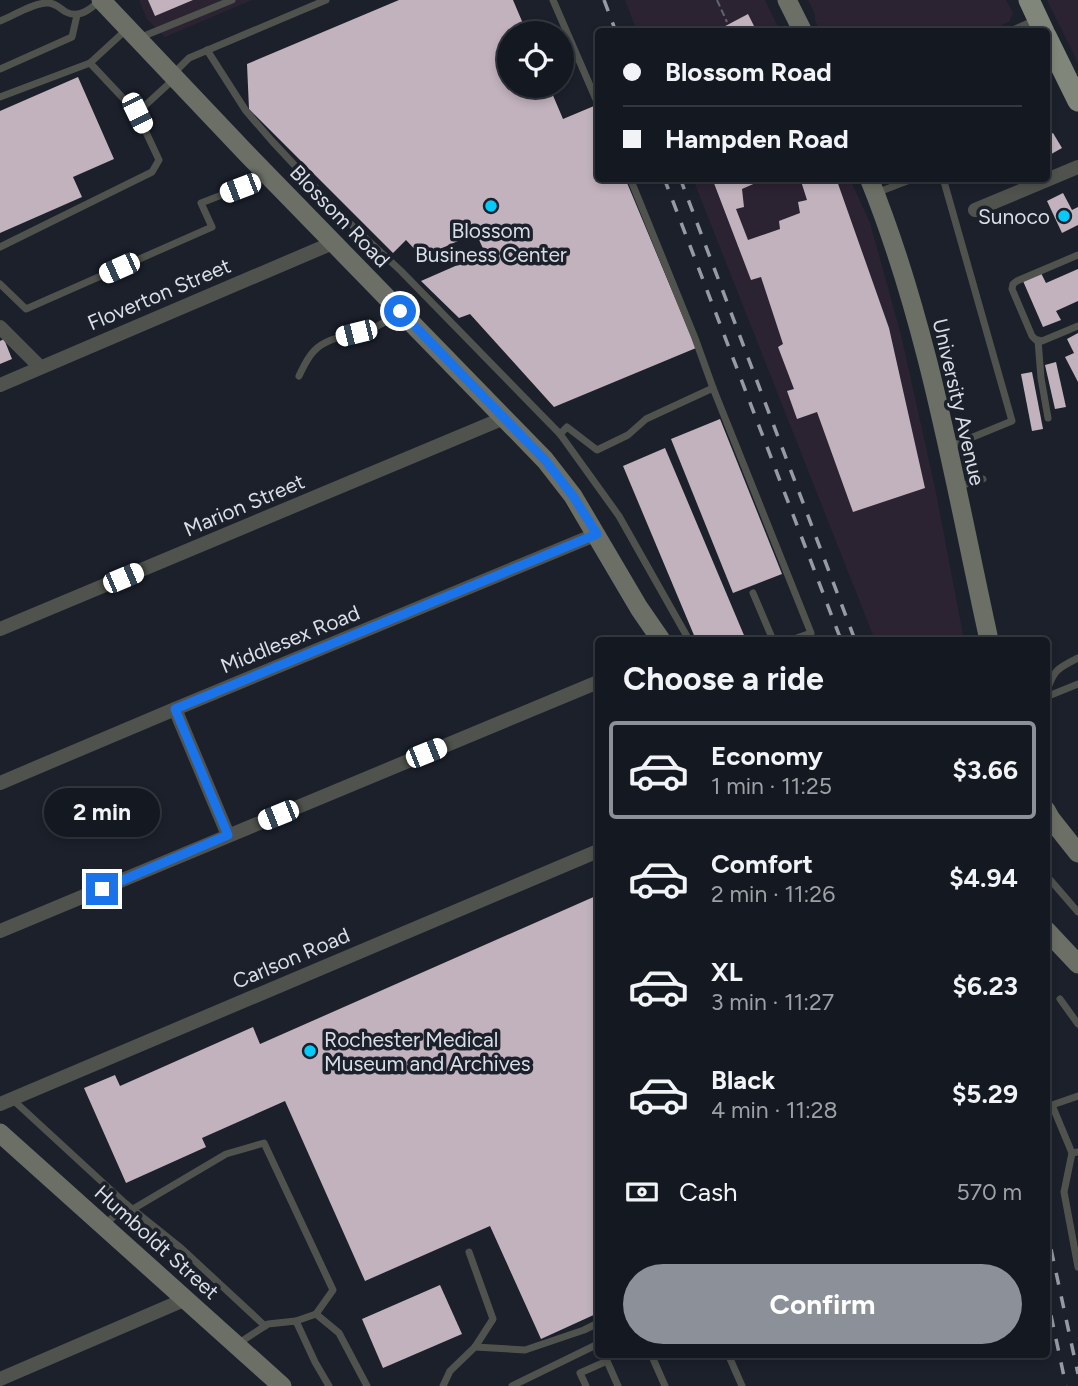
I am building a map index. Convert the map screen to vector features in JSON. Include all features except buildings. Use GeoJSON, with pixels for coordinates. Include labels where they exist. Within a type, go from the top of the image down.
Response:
{"type":"FeatureCollection","features":[{"type":"Feature","properties":{"kind":"main road"},"geometry":{"type":"LineString","coordinates":[[1029,0],[1043,28]]}},
{"type":"Feature","properties":{"kind":"main road"},"geometry":{"type":"LineString","coordinates":[[1050,43],[1078,101]]}},
{"type":"Feature","properties":{"kind":"street","name":"Blossom Road"},"geometry":{"type":"LineString","coordinates":[[101,0],[552,468],[573,496],[659,637]]}},
{"type":"Feature","properties":{"kind":"street"},"geometry":{"type":"LineString","coordinates":[[787,0],[801,28]]}},
{"type":"Feature","properties":{"kind":"street"},"geometry":{"type":"LineString","coordinates":[[1050,179],[1078,167]]}},
{"type":"Feature","properties":{"kind":"street"},"geometry":{"type":"LineString","coordinates":[[975,210],[1042,182]]}},
{"type":"Feature","properties":{"kind":"street","name":"University Avenue"},"geometry":{"type":"LineString","coordinates":[[872,186],[904,276],[924,349],[988,637]]}},
{"type":"Feature","properties":{"kind":"street","name":"Floverton Street"},"geometry":{"type":"LineString","coordinates":[[0,385],[335,243]]}},
{"type":"Feature","properties":{"kind":"street"},"geometry":{"type":"LineString","coordinates":[[0,327],[40,367]]}},
{"type":"Feature","properties":{"kind":"street","name":"Marion Street"},"geometry":{"type":"LineString","coordinates":[[0,629],[504,418]]}},
{"type":"Feature","properties":{"kind":"street","name":"Middlesex Road"},"geometry":{"type":"LineString","coordinates":[[0,783],[597,534]]}},
{"type":"Feature","properties":{"kind":"street"},"geometry":{"type":"LineString","coordinates":[[0,932],[595,683]]}},
{"type":"Feature","properties":{"kind":"street"},"geometry":{"type":"LineString","coordinates":[[175,709],[228,835]]}},
{"type":"Feature","properties":{"kind":"street"},"geometry":{"type":"LineString","coordinates":[[1050,817],[1078,853]]}},
{"type":"Feature","properties":{"kind":"street","name":"Carlson Road"},"geometry":{"type":"LineString","coordinates":[[6,1101],[595,851]]}},
{"type":"Feature","properties":{"kind":"street"},"geometry":{"type":"LineString","coordinates":[[1050,934],[1078,964]]}},
{"type":"Feature","properties":{"kind":"street","name":"Humboldt Street"},"geometry":{"type":"LineString","coordinates":[[0,1133],[282,1386]]}},
{"type":"Feature","properties":{"kind":"street"},"geometry":{"type":"LineString","coordinates":[[0,1379],[186,1299]]}},
{"type":"Feature","properties":{"kind":"lane"},"geometry":{"type":"LineString","coordinates":[[0,21],[40,3],[59,6],[66,13],[76,15],[90,10],[101,0]]}},
{"type":"Feature","properties":{"kind":"lane"},"geometry":{"type":"LineString","coordinates":[[0,97],[89,63],[133,33],[232,0]]}},
{"type":"Feature","properties":{"kind":"lane"},"geometry":{"type":"LineString","coordinates":[[137,113],[189,58],[326,0]]}},
{"type":"Feature","properties":{"kind":"lane"},"geometry":{"type":"LineString","coordinates":[[554,0],[595,97]]}},
{"type":"Feature","properties":{"kind":"lane"},"geometry":{"type":"LineString","coordinates":[[0,69],[72,37],[76,15]]}},
{"type":"Feature","properties":{"kind":"lane"},"geometry":{"type":"LineString","coordinates":[[207,51],[246,111],[272,141],[342,216],[401,271],[560,434],[618,516],[687,637]]}},
{"type":"Feature","properties":{"kind":"lane"},"geometry":{"type":"LineString","coordinates":[[0,247],[152,172],[159,160],[137,113],[89,63]]}},
{"type":"Feature","properties":{"kind":"lane"},"geometry":{"type":"LineString","coordinates":[[0,284],[26,309],[212,227],[201,203],[270,177]]}},
{"type":"Feature","properties":{"kind":"lane"},"geometry":{"type":"LineString","coordinates":[[632,182],[811,633],[800,637]]}},
{"type":"Feature","properties":{"kind":"lane"},"geometry":{"type":"LineString","coordinates":[[872,186],[894,182]]}},
{"type":"Feature","properties":{"kind":"lane"},"geometry":{"type":"LineString","coordinates":[[944,182],[1012,421],[947,447]]}},
{"type":"Feature","properties":{"kind":"lane"},"geometry":{"type":"LineString","coordinates":[[1078,255],[1013,284],[1012,289],[1032,336],[1038,340],[1078,326]]}},
{"type":"Feature","properties":{"kind":"lane"},"geometry":{"type":"LineString","coordinates":[[299,376],[312,353],[320,346],[339,337],[372,329],[400,311]]}},
{"type":"Feature","properties":{"kind":"lane"},"geometry":{"type":"LineString","coordinates":[[1038,340],[1048,418]]}},
{"type":"Feature","properties":{"kind":"lane"},"geometry":{"type":"LineString","coordinates":[[560,434],[567,428],[597,450],[628,435],[646,419],[713,387]]}},
{"type":"Feature","properties":{"kind":"lane"},"geometry":{"type":"LineString","coordinates":[[956,487],[983,479]]}},
{"type":"Feature","properties":{"kind":"lane"},"geometry":{"type":"LineString","coordinates":[[753,593],[772,637]]}},
{"type":"Feature","properties":{"kind":"lane"},"geometry":{"type":"LineString","coordinates":[[1050,684],[1055,671],[1078,658]]}},
{"type":"Feature","properties":{"kind":"lane"},"geometry":{"type":"LineString","coordinates":[[1050,694],[1078,684]]}},
{"type":"Feature","properties":{"kind":"lane"},"geometry":{"type":"LineString","coordinates":[[1050,880],[1078,912]]}},
{"type":"Feature","properties":{"kind":"lane"},"geometry":{"type":"LineString","coordinates":[[1060,999],[1078,1024]]}},
{"type":"Feature","properties":{"kind":"lane"},"geometry":{"type":"LineString","coordinates":[[1078,1096],[1052,1105],[1075,1152],[1064,1192],[1078,1267]]}},
{"type":"Feature","properties":{"kind":"lane"},"geometry":{"type":"LineString","coordinates":[[6,1101],[181,1248],[265,1326]]}},
{"type":"Feature","properties":{"kind":"lane"},"geometry":{"type":"LineString","coordinates":[[104,1226],[130,1207],[226,1154],[264,1143],[333,1290],[316,1314],[296,1321],[268,1324],[236,1345]]}},
{"type":"Feature","properties":{"kind":"lane"},"geometry":{"type":"LineString","coordinates":[[443,1386],[450,1371],[475,1347],[493,1319],[468,1252]]}},
{"type":"Feature","properties":{"kind":"lane"},"geometry":{"type":"LineString","coordinates":[[316,1314],[340,1333],[367,1386]]}},
{"type":"Feature","properties":{"kind":"lane"},"geometry":{"type":"LineString","coordinates":[[296,1321],[329,1386]]}},
{"type":"Feature","properties":{"kind":"lane"},"geometry":{"type":"LineString","coordinates":[[475,1347],[525,1350],[595,1324]]}},
{"type":"Feature","properties":{"kind":"lane"},"geometry":{"type":"LineString","coordinates":[[512,1386],[595,1345]]}},
{"type":"Feature","properties":{"kind":"lane"},"geometry":{"type":"LineString","coordinates":[[653,1358],[665,1386]]}},
{"type":"Feature","properties":{"kind":"lane"},"geometry":{"type":"LineString","coordinates":[[730,1358],[742,1386]]}},
{"type":"Feature","properties":{"kind":"lane"},"geometry":{"type":"LineString","coordinates":[[586,1386],[580,1373],[607,1361],[618,1386]]}},
{"type":"Feature","properties":{"kind":"path"},"geometry":{"type":"LineString","coordinates":[[717,0],[727,22]]}},
{"type":"Feature","properties":{"kind":"shaded area"},"geometry":{"type":"Polygon","coordinates":[[[139,0],[252,0],[165,37],[147,19],[139,0]]]}},
{"type":"Feature","properties":{"kind":"shaded area"},"geometry":{"type":"Polygon","coordinates":[[[625,0],[765,0],[779,28],[636,28],[625,0]]]}},
{"type":"Feature","properties":{"kind":"shaded area"},"geometry":{"type":"Polygon","coordinates":[[[808,0],[1006,0],[1013,13],[1009,22],[995,28],[819,28],[808,0]]]}},
{"type":"Feature","properties":{"kind":"shaded area"},"geometry":{"type":"Polygon","coordinates":[[[1047,0],[1078,0],[1078,63],[1052,10],[1047,0]]]}},
{"type":"Feature","properties":{"kind":"shaded area"},"geometry":{"type":"Polygon","coordinates":[[[694,182],[851,182],[870,223],[901,335],[935,488],[963,637],[874,637],[694,182]]]}},
{"type":"Feature","properties":{"kind":"railway"},"geometry":{"type":"LineString","coordinates":[[604,0],[614,28]]}},
{"type":"Feature","properties":{"kind":"railway"},"geometry":{"type":"LineString","coordinates":[[666,182],[840,637]]}},
{"type":"Feature","properties":{"kind":"railway"},"geometry":{"type":"LineString","coordinates":[[682,182],[854,637]]}},
{"type":"Feature","properties":{"kind":"railway"},"geometry":{"type":"LineString","coordinates":[[1050,1244],[1078,1374]]}},
{"type":"Feature","properties":{"kind":"railway"},"geometry":{"type":"LineString","coordinates":[[1050,1311],[1066,1386]]}},
{"type":"Feature","properties":{"kind":"place","name":"Blossom Business Center"},"geometry":{"type":"Point","coordinates":[491,206]}},
{"type":"Feature","properties":{"kind":"place","name":"Sunoco"},"geometry":{"type":"Point","coordinates":[1064,216]}},
{"type":"Feature","properties":{"kind":"place","name":"Rochester Medical Museum and Archives"},"geometry":{"type":"Point","coordinates":[310,1051]}},
{"type":"Feature","properties":{"kind":"route"},"geometry":{"type":"LineString","coordinates":[[102,889],[228,835],[175,709],[597,534],[573,496],[545,460],[400,311]]}}]}
